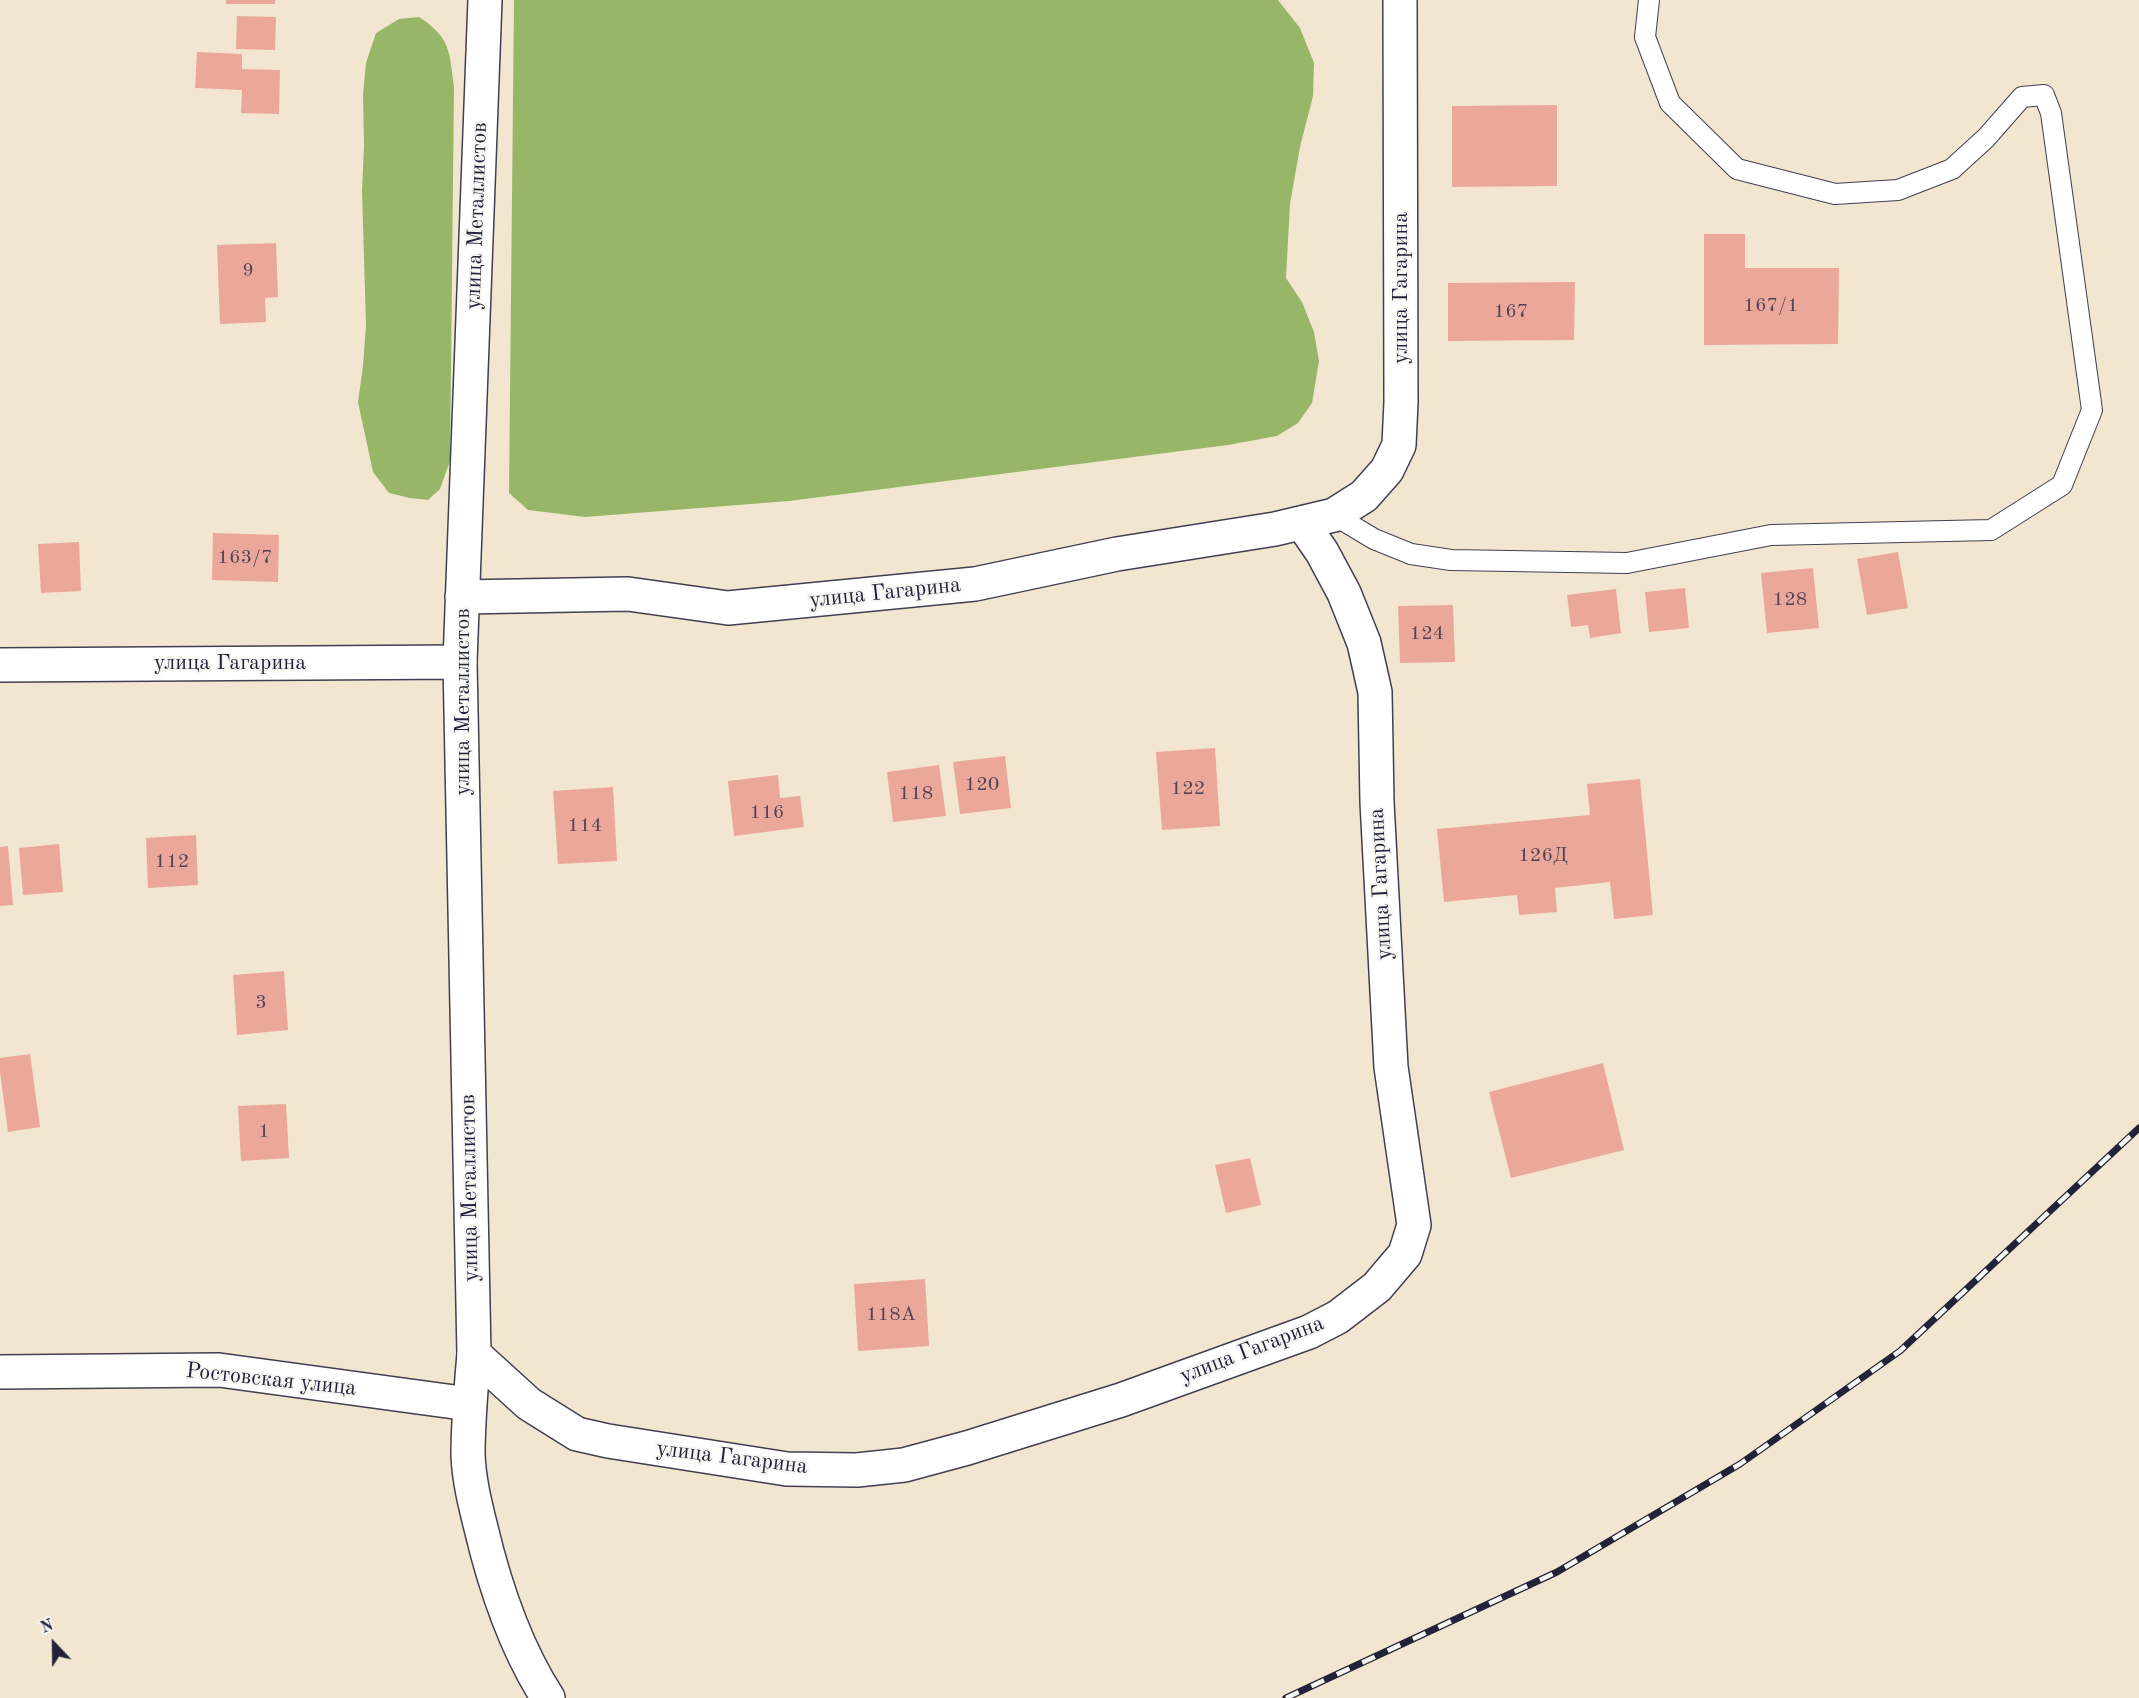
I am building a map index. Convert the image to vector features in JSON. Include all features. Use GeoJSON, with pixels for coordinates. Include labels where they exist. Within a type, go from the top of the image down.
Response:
{"type":"FeatureCollection","features":[{"type":"Feature","properties":{"kind":"street","name":"улица Металлистов"},"geometry":{"type":"LineString","coordinates":[[485,0],[460,662],[474,1354],[468,1456],[471,1491],[487,1554],[512,1627],[532,1673],[548,1698]]}},
{"type":"Feature","properties":{"kind":"street","name":"улица Гагарина"},"geometry":{"type":"LineString","coordinates":[[462,597],[628,594],[728,608],[975,585],[1117,554],[1302,523],[1334,515],[1364,496],[1387,470],[1399,445],[1401,402],[1400,0]]}},
{"type":"Feature","properties":{"kind":"street","name":"улица Гагарина"},"geometry":{"type":"LineString","coordinates":[[474,1354],[529,1404],[577,1434],[608,1442],[787,1469],[857,1470],[914,1462],[967,1448],[1121,1400],[1309,1332],[1338,1317],[1377,1287],[1405,1254],[1414,1225],[1391,1067],[1377,802],[1375,692],[1364,643],[1344,593],[1322,552],[1302,523]]}},
{"type":"Feature","properties":{"kind":"street","name":"улица Гагарина"},"geometry":{"type":"LineString","coordinates":[[0,665],[460,662]]}},
{"type":"Feature","properties":{"kind":"street","name":"Ростовская улица"},"geometry":{"type":"LineString","coordinates":[[0,1372],[219,1370],[470,1404]]}},
{"type":"Feature","properties":{"kind":"lane"},"geometry":{"type":"LineString","coordinates":[[1334,515],[1374,539],[1411,554],[1451,560],[1627,564],[1771,535],[1991,530],[2062,485],[2092,410],[2051,113],[2044,95],[2022,98],[1986,138],[1952,169],[1898,190],[1835,194],[1737,169],[1670,103],[1645,37],[1649,0]]}},
{"type":"Feature","properties":{"kind":"green space"},"geometry":{"type":"Polygon","coordinates":[[[514,0],[1278,0],[1300,28],[1314,63],[1313,96],[1300,147],[1290,204],[1286,278],[1302,302],[1314,332],[1319,361],[1312,403],[1298,423],[1277,436],[1228,445],[789,501],[585,517],[528,510],[509,493],[514,0]]]}},
{"type":"Feature","properties":{"kind":"green space"},"geometry":{"type":"Polygon","coordinates":[[[419,17],[437,32],[447,46],[454,86],[450,461],[440,489],[428,500],[389,493],[373,472],[358,402],[366,325],[362,191],[363,95],[366,63],[376,33],[399,19],[419,17]]]}},
{"type":"Feature","properties":{"kind":"building"},"geometry":{"type":"Polygon","coordinates":[[[226,0],[275,0],[275,4],[226,4],[226,0]]]}},
{"type":"Feature","properties":{"kind":"building"},"geometry":{"type":"Polygon","coordinates":[[[237,16],[276,17],[275,50],[236,49],[237,16]]]}},
{"type":"Feature","properties":{"kind":"building"},"geometry":{"type":"Polygon","coordinates":[[[197,52],[242,54],[242,69],[280,70],[279,114],[241,113],[242,90],[195,88],[197,52]]]}},
{"type":"Feature","properties":{"kind":"building"},"geometry":{"type":"Polygon","coordinates":[[[1557,105],[1557,186],[1452,187],[1452,106],[1557,105]]]}},
{"type":"Feature","properties":{"kind":"building"},"geometry":{"type":"Polygon","coordinates":[[[1704,234],[1745,234],[1745,268],[1839,268],[1838,344],[1704,345],[1704,234]]]}},
{"type":"Feature","properties":{"kind":"building"},"geometry":{"type":"Polygon","coordinates":[[[276,243],[278,297],[265,298],[266,322],[220,324],[217,245],[276,243]]]}},
{"type":"Feature","properties":{"kind":"building"},"geometry":{"type":"Polygon","coordinates":[[[1575,282],[1574,340],[1448,341],[1448,283],[1575,282]]]}},
{"type":"Feature","properties":{"kind":"building"},"geometry":{"type":"Polygon","coordinates":[[[213,533],[279,535],[278,582],[212,580],[213,533]]]}},
{"type":"Feature","properties":{"kind":"building"},"geometry":{"type":"Polygon","coordinates":[[[79,542],[81,591],[41,593],[38,544],[79,542]]]}},
{"type":"Feature","properties":{"kind":"building"},"geometry":{"type":"Polygon","coordinates":[[[1898,552],[1908,608],[1867,615],[1857,559],[1898,552]]]}},
{"type":"Feature","properties":{"kind":"building"},"geometry":{"type":"Polygon","coordinates":[[[1813,568],[1819,628],[1767,633],[1761,573],[1813,568]]]}},
{"type":"Feature","properties":{"kind":"building"},"geometry":{"type":"Polygon","coordinates":[[[1685,588],[1689,628],[1649,632],[1645,592],[1685,588]]]}},
{"type":"Feature","properties":{"kind":"building"},"geometry":{"type":"Polygon","coordinates":[[[1616,589],[1621,633],[1590,638],[1588,625],[1571,627],[1567,595],[1616,589]]]}},
{"type":"Feature","properties":{"kind":"building"},"geometry":{"type":"Polygon","coordinates":[[[1453,605],[1455,662],[1400,663],[1398,606],[1453,605]]]}},
{"type":"Feature","properties":{"kind":"building"},"geometry":{"type":"Polygon","coordinates":[[[1215,748],[1220,826],[1162,830],[1156,752],[1215,748]]]}},
{"type":"Feature","properties":{"kind":"building"},"geometry":{"type":"Polygon","coordinates":[[[1005,756],[1011,808],[960,814],[953,762],[1005,756]]]}},
{"type":"Feature","properties":{"kind":"building"},"geometry":{"type":"Polygon","coordinates":[[[939,765],[946,816],[893,822],[887,772],[939,765]]]}},
{"type":"Feature","properties":{"kind":"building"},"geometry":{"type":"Polygon","coordinates":[[[778,775],[780,798],[800,796],[804,827],[734,836],[728,781],[778,775]]]}},
{"type":"Feature","properties":{"kind":"building"},"geometry":{"type":"Polygon","coordinates":[[[1640,779],[1653,915],[1614,919],[1610,882],[1555,888],[1557,912],[1519,915],[1517,895],[1444,902],[1437,829],[1590,815],[1587,784],[1640,779]]]}},
{"type":"Feature","properties":{"kind":"building"},"geometry":{"type":"Polygon","coordinates":[[[613,787],[617,861],[558,864],[553,791],[613,787]]]}},
{"type":"Feature","properties":{"kind":"building"},"geometry":{"type":"Polygon","coordinates":[[[196,835],[198,885],[148,888],[146,838],[196,835]]]}},
{"type":"Feature","properties":{"kind":"building"},"geometry":{"type":"Polygon","coordinates":[[[59,844],[63,892],[23,895],[19,848],[59,844]]]}},
{"type":"Feature","properties":{"kind":"building"},"geometry":{"type":"Polygon","coordinates":[[[8,846],[13,905],[0,906],[0,847],[8,846]]]}},
{"type":"Feature","properties":{"kind":"building"},"geometry":{"type":"Polygon","coordinates":[[[284,971],[288,1030],[237,1035],[233,975],[284,971]]]}},
{"type":"Feature","properties":{"kind":"building"},"geometry":{"type":"Polygon","coordinates":[[[30,1054],[40,1127],[8,1132],[0,1058],[30,1054]]]}},
{"type":"Feature","properties":{"kind":"building"},"geometry":{"type":"Polygon","coordinates":[[[1603,1063],[1624,1150],[1511,1178],[1489,1092],[1603,1063]]]}},
{"type":"Feature","properties":{"kind":"building"},"geometry":{"type":"Polygon","coordinates":[[[286,1104],[289,1158],[241,1161],[238,1106],[286,1104]]]}},
{"type":"Feature","properties":{"kind":"building"},"geometry":{"type":"Polygon","coordinates":[[[1250,1158],[1261,1205],[1226,1213],[1215,1165],[1250,1158]]]}},
{"type":"Feature","properties":{"kind":"building"},"geometry":{"type":"Polygon","coordinates":[[[925,1279],[929,1346],[858,1351],[854,1284],[925,1279]]]}},
{"type":"Feature","properties":{"kind":"railway"},"geometry":{"type":"LineString","coordinates":[[1286,1698],[1557,1572],[1740,1464],[1900,1351],[2139,1128]]}}]}
